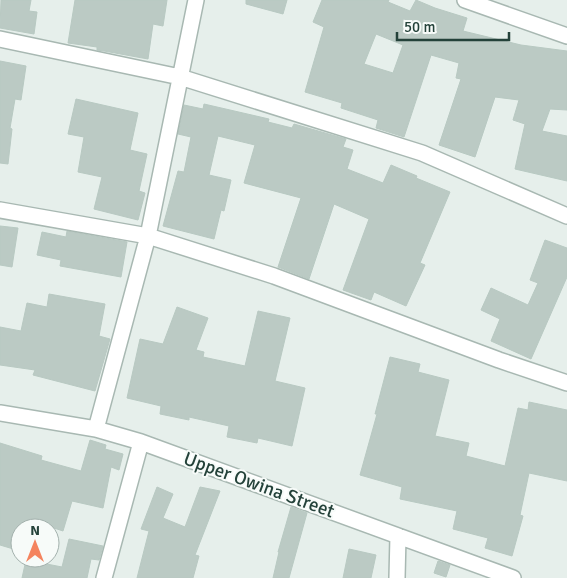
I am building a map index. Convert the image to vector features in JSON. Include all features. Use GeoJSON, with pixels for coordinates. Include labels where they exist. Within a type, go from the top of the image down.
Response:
{"type":"FeatureCollection","features":[{"type":"Feature","properties":{"kind":"street"},"geometry":{"type":"LineString","coordinates":[[96,429],[148,236],[196,0]]}},
{"type":"Feature","properties":{"kind":"street"},"geometry":{"type":"LineString","coordinates":[[465,0],[567,36]]}},
{"type":"Feature","properties":{"kind":"street"},"geometry":{"type":"LineString","coordinates":[[0,38],[180,77],[422,153],[567,216]]}},
{"type":"Feature","properties":{"kind":"street"},"geometry":{"type":"LineString","coordinates":[[0,210],[148,236],[274,276],[567,383]]}},
{"type":"Feature","properties":{"kind":"street","name":"Upper Owina Street"},"geometry":{"type":"LineString","coordinates":[[0,414],[96,429],[141,442],[513,578]]}},
{"type":"Feature","properties":{"kind":"street"},"geometry":{"type":"LineString","coordinates":[[104,578],[141,442]]}},
{"type":"Feature","properties":{"kind":"street"},"geometry":{"type":"LineString","coordinates":[[397,578],[398,536]]}},
{"type":"Feature","properties":{"kind":"building"},"geometry":{"type":"Polygon","coordinates":[[[1,0],[31,0],[29,11],[37,12],[34,34],[0,28],[1,0]]]}},
{"type":"Feature","properties":{"kind":"building"},"geometry":{"type":"Polygon","coordinates":[[[75,0],[167,0],[163,26],[153,24],[148,59],[97,50],[97,47],[68,43],[75,0]]]}},
{"type":"Feature","properties":{"kind":"building"},"geometry":{"type":"Polygon","coordinates":[[[246,0],[287,0],[283,14],[246,4],[246,0]]]}},
{"type":"Feature","properties":{"kind":"building"},"geometry":{"type":"Polygon","coordinates":[[[322,0],[389,0],[388,2],[410,11],[416,0],[467,18],[463,31],[521,45],[567,51],[567,110],[550,109],[542,131],[567,136],[567,181],[515,169],[525,124],[513,120],[519,100],[495,97],[475,157],[439,145],[461,79],[456,78],[459,63],[431,55],[404,137],[376,128],[378,120],[341,108],[342,103],[305,92],[324,27],[313,22],[322,0]],[[376,34],[364,64],[393,73],[403,45],[376,34]]]}},
{"type":"Feature","properties":{"kind":"building"},"geometry":{"type":"Polygon","coordinates":[[[0,61],[26,66],[21,100],[15,99],[10,128],[12,129],[8,164],[0,163],[0,61]]]}},
{"type":"Feature","properties":{"kind":"building"},"geometry":{"type":"Polygon","coordinates":[[[76,99],[138,113],[130,150],[147,154],[139,191],[145,193],[138,220],[94,209],[102,177],[78,172],[84,137],[68,134],[76,99]]]}},
{"type":"Feature","properties":{"kind":"building"},"geometry":{"type":"Polygon","coordinates":[[[204,104],[269,119],[268,122],[292,128],[294,124],[346,139],[343,147],[353,150],[347,169],[383,183],[391,165],[450,192],[420,263],[425,265],[406,306],[374,292],[371,300],[343,290],[369,219],[334,204],[309,279],[278,267],[301,198],[244,183],[255,145],[218,136],[209,175],[231,180],[224,211],[221,210],[214,239],[163,226],[178,171],[184,172],[191,137],[178,134],[184,105],[203,109],[204,104]]]}},
{"type":"Feature","properties":{"kind":"building"},"geometry":{"type":"Polygon","coordinates":[[[0,226],[18,228],[12,267],[0,265],[0,226]]]}},
{"type":"Feature","properties":{"kind":"building"},"geometry":{"type":"Polygon","coordinates":[[[67,231],[127,242],[121,277],[60,266],[61,260],[37,255],[42,232],[66,237],[67,231]]]}},
{"type":"Feature","properties":{"kind":"building"},"geometry":{"type":"Polygon","coordinates":[[[545,240],[567,248],[567,277],[531,359],[491,341],[500,319],[481,310],[491,288],[528,305],[538,283],[530,280],[545,240]]]}},
{"type":"Feature","properties":{"kind":"building"},"geometry":{"type":"Polygon","coordinates":[[[49,294],[105,304],[99,336],[110,339],[95,391],[33,375],[35,370],[0,365],[0,327],[21,331],[27,303],[47,307],[49,294]]]}},
{"type":"Feature","properties":{"kind":"building"},"geometry":{"type":"Polygon","coordinates":[[[177,307],[208,318],[196,350],[204,352],[203,357],[245,366],[258,311],[290,318],[275,381],[305,388],[292,446],[258,438],[257,443],[227,437],[229,426],[189,417],[189,420],[160,414],[161,406],[127,398],[140,339],[163,344],[177,307]]]}},
{"type":"Feature","properties":{"kind":"building"},"geometry":{"type":"Polygon","coordinates":[[[390,357],[420,364],[418,372],[449,380],[435,436],[469,443],[466,456],[505,466],[518,408],[528,410],[529,402],[567,410],[567,481],[529,473],[520,515],[523,516],[512,556],[485,548],[488,538],[453,529],[457,511],[400,499],[402,487],[360,475],[390,357]]]}},
{"type":"Feature","properties":{"kind":"building"},"geometry":{"type":"Polygon","coordinates":[[[90,440],[106,445],[105,449],[123,454],[119,470],[111,467],[103,508],[72,501],[63,531],[60,530],[60,518],[10,518],[10,548],[0,545],[0,443],[42,456],[41,460],[81,471],[90,440]]]}},
{"type":"Feature","properties":{"kind":"building"},"geometry":{"type":"Polygon","coordinates":[[[157,487],[173,494],[163,518],[185,527],[200,487],[220,491],[195,555],[199,556],[193,578],[137,578],[149,531],[141,529],[157,487]]]}},
{"type":"Feature","properties":{"kind":"building"},"geometry":{"type":"Polygon","coordinates":[[[291,507],[307,513],[289,578],[273,578],[278,552],[291,507]]]}},
{"type":"Feature","properties":{"kind":"building"},"geometry":{"type":"Polygon","coordinates":[[[69,539],[103,546],[99,560],[91,559],[87,578],[22,578],[24,568],[62,567],[69,539]]]}},
{"type":"Feature","properties":{"kind":"building"},"geometry":{"type":"Polygon","coordinates":[[[349,549],[376,555],[371,578],[343,578],[349,549]]]}},
{"type":"Feature","properties":{"kind":"building"},"geometry":{"type":"Polygon","coordinates":[[[438,561],[450,565],[446,577],[434,573],[438,561]]]}}]}
